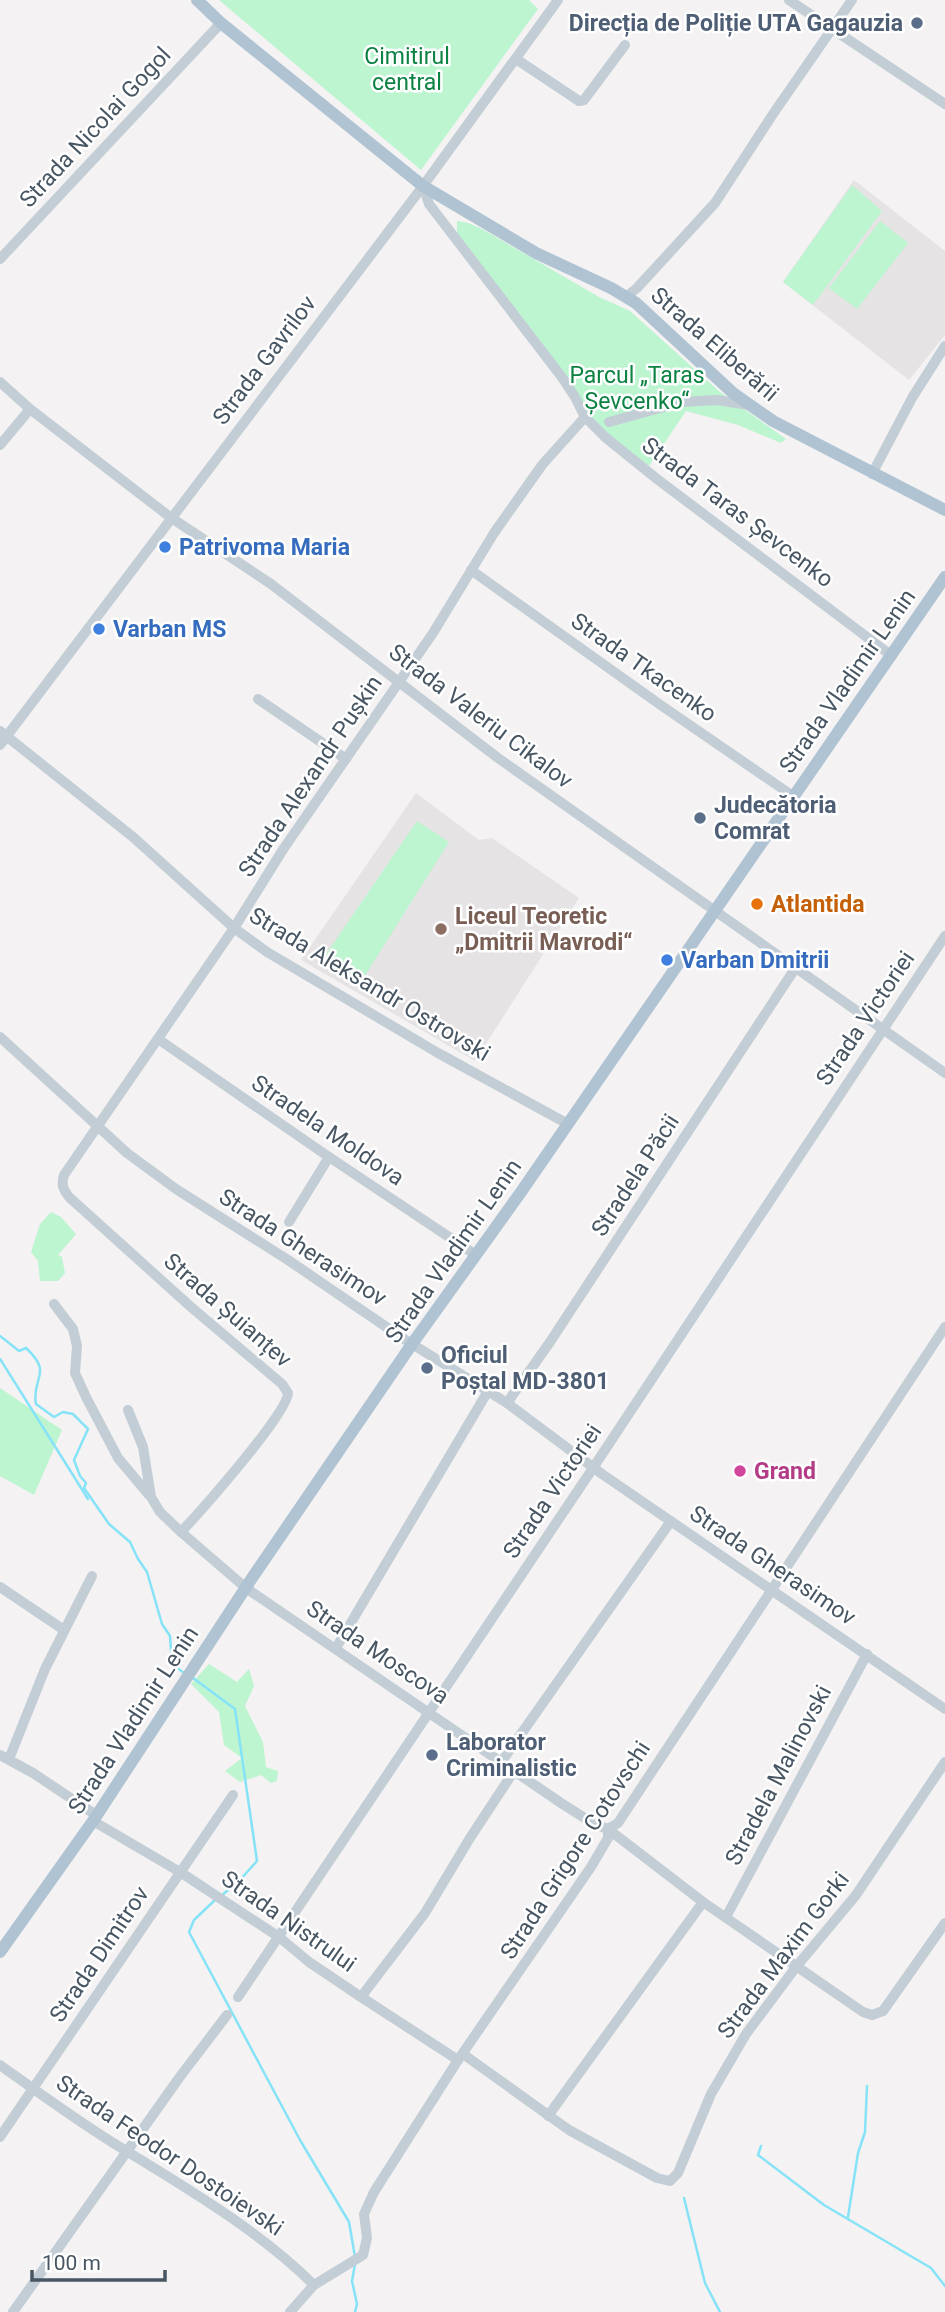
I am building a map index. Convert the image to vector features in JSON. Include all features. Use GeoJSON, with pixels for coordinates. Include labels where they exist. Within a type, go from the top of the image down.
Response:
{"type":"FeatureCollection","features":[{"type":"Feature","properties":{"kind":"main road","name":"Strada Taras Șevcenko"},"geometry":{"type":"LineString","coordinates":[[197,0],[221,23],[423,187]]}},
{"type":"Feature","properties":{"kind":"main road","name":"Strada Eliberării"},"geometry":{"type":"LineString","coordinates":[[423,187],[536,253],[626,297],[646,311],[749,405],[773,421],[945,510]]}},
{"type":"Feature","properties":{"kind":"main road","name":"Strada Vladimir Lenin"},"geometry":{"type":"LineString","coordinates":[[0,1952],[94,1818],[412,1344],[716,912],[945,577]]}},
{"type":"Feature","properties":{"kind":"street"},"geometry":{"type":"LineString","coordinates":[[542,0],[551,10]]}},
{"type":"Feature","properties":{"kind":"street","name":"Strada Gavrilov"},"geometry":{"type":"LineString","coordinates":[[2,737],[423,187],[558,0]]}},
{"type":"Feature","properties":{"kind":"street"},"geometry":{"type":"LineString","coordinates":[[789,0],[945,104]]}},
{"type":"Feature","properties":{"kind":"street"},"geometry":{"type":"LineString","coordinates":[[626,297],[715,203],[852,0]]}},
{"type":"Feature","properties":{"kind":"street","name":"Strada Nicolai Gogol"},"geometry":{"type":"LineString","coordinates":[[0,259],[221,23]]}},
{"type":"Feature","properties":{"kind":"street"},"geometry":{"type":"LineString","coordinates":[[516,59],[579,101],[584,100],[625,45]]}},
{"type":"Feature","properties":{"kind":"street","name":"Strada Taras Șevcenko"},"geometry":{"type":"LineString","coordinates":[[423,187],[429,204],[561,376],[584,417],[657,479],[892,656]]}},
{"type":"Feature","properties":{"kind":"street"},"geometry":{"type":"LineString","coordinates":[[872,474],[912,398],[945,346]]}},
{"type":"Feature","properties":{"kind":"street","name":"Strada Valeriu Cikalov"},"geometry":{"type":"LineString","coordinates":[[0,382],[30,409],[170,517],[271,584],[498,758],[945,1073]]}},
{"type":"Feature","properties":{"kind":"street"},"geometry":{"type":"LineString","coordinates":[[610,422],[682,402],[717,400],[749,405]]}},
{"type":"Feature","properties":{"kind":"street"},"geometry":{"type":"LineString","coordinates":[[0,445],[30,409]]}},
{"type":"Feature","properties":{"kind":"street","name":"Strada Alexandr Pușkin"},"geometry":{"type":"LineString","coordinates":[[97,1126],[234,928],[284,848],[400,682],[494,533],[542,465],[584,417]]}},
{"type":"Feature","properties":{"kind":"street","name":"Strada Tkacenko"},"geometry":{"type":"LineString","coordinates":[[471,570],[793,796]]}},
{"type":"Feature","properties":{"kind":"street"},"geometry":{"type":"LineString","coordinates":[[258,699],[346,759]]}},
{"type":"Feature","properties":{"kind":"street","name":"Strada Aleksandr Ostrovski"},"geometry":{"type":"LineString","coordinates":[[2,737],[133,837],[234,928],[267,952],[376,1017],[568,1124]]}},
{"type":"Feature","properties":{"kind":"street","name":"Strada Victoriei"},"geometry":{"type":"LineString","coordinates":[[238,1997],[945,936]]}},
{"type":"Feature","properties":{"kind":"street","name":"Stradela Păcii"},"geometry":{"type":"LineString","coordinates":[[506,1403],[550,1342],[796,967]]}},
{"type":"Feature","properties":{"kind":"street","name":"Strada Gherasimov"},"geometry":{"type":"LineString","coordinates":[[0,1037],[127,1153],[176,1189],[506,1403],[593,1468],[945,1709]]}},
{"type":"Feature","properties":{"kind":"street","name":"Stradela Moldova"},"geometry":{"type":"LineString","coordinates":[[158,1039],[476,1255]]}},
{"type":"Feature","properties":{"kind":"street","name":"Strada Șuianțev"},"geometry":{"type":"LineString","coordinates":[[97,1126],[64,1175],[63,1189],[102,1227],[282,1384],[288,1393],[283,1408],[233,1474],[181,1532]]}},
{"type":"Feature","properties":{"kind":"street"},"geometry":{"type":"LineString","coordinates":[[289,1222],[329,1157]]}},
{"type":"Feature","properties":{"kind":"street","name":"Strada Moscova"},"geometry":{"type":"LineString","coordinates":[[54,1304],[73,1329],[77,1346],[75,1373],[118,1458],[151,1497],[160,1512],[246,1588],[514,1771],[594,1824],[608,1829],[703,1902],[796,1967],[872,2015],[878,2014],[888,2005],[945,1923]]}},
{"type":"Feature","properties":{"kind":"street","name":"Strada Grigore Cotovschi"},"geometry":{"type":"LineString","coordinates":[[290,2312],[314,2285],[363,2255],[366,2247],[367,2204],[461,2057],[591,1867],[608,1838],[608,1829],[618,1823],[945,1327]]}},
{"type":"Feature","properties":{"kind":"street"},"geometry":{"type":"LineString","coordinates":[[336,1648],[488,1391]]}},
{"type":"Feature","properties":{"kind":"street","name":"Strada Moscova"},"geometry":{"type":"LineString","coordinates":[[128,1410],[143,1447],[151,1497]]}},
{"type":"Feature","properties":{"kind":"street"},"geometry":{"type":"LineString","coordinates":[[502,1761],[671,1521]]}},
{"type":"Feature","properties":{"kind":"street"},"geometry":{"type":"LineString","coordinates":[[5,1757],[92,1576]]}},
{"type":"Feature","properties":{"kind":"street"},"geometry":{"type":"LineString","coordinates":[[0,1587],[64,1630]]}},
{"type":"Feature","properties":{"kind":"street","name":"Stradela Malinovski"},"geometry":{"type":"LineString","coordinates":[[726,1917],[867,1654]]}},
{"type":"Feature","properties":{"kind":"street","name":"Strada Nistrului"},"geometry":{"type":"LineString","coordinates":[[5,1757],[94,1818],[279,1937],[309,1962],[361,1997],[461,2057],[599,2148],[657,2178],[670,2181]]}},
{"type":"Feature","properties":{"kind":"street","name":"Strada Maxim Gorki"},"geometry":{"type":"LineString","coordinates":[[670,2181],[678,2174],[711,2094],[746,2034],[796,1967],[856,1895],[945,1762]]}},
{"type":"Feature","properties":{"kind":"street"},"geometry":{"type":"LineString","coordinates":[[361,1997],[425,1913],[514,1771]]}},
{"type":"Feature","properties":{"kind":"street","name":"Strada Dimitrov"},"geometry":{"type":"LineString","coordinates":[[0,2137],[233,1795]]}},
{"type":"Feature","properties":{"kind":"street"},"geometry":{"type":"LineString","coordinates":[[548,2116],[703,1902]]}},
{"type":"Feature","properties":{"kind":"street"},"geometry":{"type":"LineString","coordinates":[[13,2312],[227,2015]]}},
{"type":"Feature","properties":{"kind":"street","name":"Strada Feodor Dostoievski"},"geometry":{"type":"LineString","coordinates":[[0,2065],[127,2152],[218,2208],[276,2251],[314,2285]]}},
{"type":"Feature","properties":{"kind":"shaded area"},"geometry":{"type":"Polygon","coordinates":[[[854,180],[945,251],[945,335],[909,380],[783,282],[854,180]]]}},
{"type":"Feature","properties":{"kind":"shaded area","name":"Liceul Teoretic „Dmitrii Mavrodi“"},"geometry":{"type":"Polygon","coordinates":[[[416,793],[479,840],[492,838],[579,898],[475,1061],[301,960],[416,793]]]}},
{"type":"Feature","properties":{"kind":"green space","name":"Cimitirul central"},"geometry":{"type":"Polygon","coordinates":[[[219,0],[529,0],[538,9],[421,170],[219,0]]]}},
{"type":"Feature","properties":{"kind":"green space"},"geometry":{"type":"Polygon","coordinates":[[[852,185],[882,211],[813,305],[783,282],[852,185]]]}},
{"type":"Feature","properties":{"kind":"green space","name":"Parcul „Taras Șevcenko“"},"geometry":{"type":"Polygon","coordinates":[[[457,221],[482,229],[599,297],[630,311],[720,392],[786,439],[781,443],[738,425],[686,411],[649,466],[613,439],[588,413],[540,341],[457,233],[457,221]]]}},
{"type":"Feature","properties":{"kind":"green space"},"geometry":{"type":"Polygon","coordinates":[[[880,221],[908,243],[857,309],[829,288],[880,221]]]}},
{"type":"Feature","properties":{"kind":"green space"},"geometry":{"type":"Polygon","coordinates":[[[417,821],[449,842],[361,982],[322,960],[417,821]]]}},
{"type":"Feature","properties":{"kind":"green space"},"geometry":{"type":"Polygon","coordinates":[[[51,1212],[61,1217],[76,1234],[58,1255],[62,1257],[65,1273],[58,1281],[40,1281],[38,1261],[31,1252],[40,1224],[51,1212]]]}},
{"type":"Feature","properties":{"kind":"green space"},"geometry":{"type":"Polygon","coordinates":[[[0,1388],[62,1430],[34,1495],[0,1476],[0,1388]]]}},
{"type":"Feature","properties":{"kind":"green space"},"geometry":{"type":"Polygon","coordinates":[[[209,1664],[237,1682],[249,1669],[254,1686],[245,1706],[263,1742],[266,1767],[278,1771],[277,1781],[271,1783],[261,1775],[240,1782],[225,1771],[242,1758],[224,1745],[219,1712],[191,1684],[209,1664]]]}},
{"type":"Feature","properties":{"kind":"waterway"},"geometry":{"type":"LineString","coordinates":[[0,1336],[19,1351],[26,1348],[39,1364],[36,1404],[54,1417],[63,1412],[73,1414],[88,1429],[74,1460],[86,1483],[84,1488],[109,1524],[130,1542],[147,1572],[162,1624],[170,1636],[172,1664],[184,1673]]}},
{"type":"Feature","properties":{"kind":"waterway"},"geometry":{"type":"LineString","coordinates":[[0,1359],[88,1499]]}},
{"type":"Feature","properties":{"kind":"waterway"},"geometry":{"type":"LineString","coordinates":[[193,1678],[235,1709],[257,1861],[221,1896]]}},
{"type":"Feature","properties":{"kind":"waterway"},"geometry":{"type":"LineString","coordinates":[[215,1900],[194,1920],[189,1932],[300,2140],[349,2222],[355,2257]]}},
{"type":"Feature","properties":{"kind":"waterway"},"geometry":{"type":"LineString","coordinates":[[848,2217],[858,2153],[865,2132],[867,2086]]}},
{"type":"Feature","properties":{"kind":"waterway"},"geometry":{"type":"LineString","coordinates":[[761,2146],[758,2155],[824,2205],[931,2268],[945,2286]]}},
{"type":"Feature","properties":{"kind":"waterway"},"geometry":{"type":"LineString","coordinates":[[684,2198],[705,2283],[720,2312]]}},
{"type":"Feature","properties":{"kind":"waterway"},"geometry":{"type":"LineString","coordinates":[[355,2264],[352,2281],[357,2304],[355,2312]]}},
{"type":"Feature","properties":{"kind":"place","name":"Direcția de Poliție UTA Gagauzia"},"geometry":{"type":"Point","coordinates":[917,23]}},
{"type":"Feature","properties":{"kind":"place","name":"Patrivoma Maria"},"geometry":{"type":"Point","coordinates":[165,547]}},
{"type":"Feature","properties":{"kind":"place","name":"Varban MS"},"geometry":{"type":"Point","coordinates":[99,629]}},
{"type":"Feature","properties":{"kind":"place","name":"Judecătoria Comrat"},"geometry":{"type":"Point","coordinates":[700,818]}},
{"type":"Feature","properties":{"kind":"place","name":"Atlantida"},"geometry":{"type":"Point","coordinates":[757,904]}},
{"type":"Feature","properties":{"kind":"place","name":"Liceul Teoretic „Dmitrii Mavrodi“"},"geometry":{"type":"Point","coordinates":[441,929]}},
{"type":"Feature","properties":{"kind":"place","name":"Varban Dmitrii"},"geometry":{"type":"Point","coordinates":[667,960]}},
{"type":"Feature","properties":{"kind":"place","name":"Oficiul Poștal MD-3801"},"geometry":{"type":"Point","coordinates":[427,1368]}},
{"type":"Feature","properties":{"kind":"place","name":"Grand"},"geometry":{"type":"Point","coordinates":[740,1471]}},
{"type":"Feature","properties":{"kind":"place","name":"Laborator Criminalistic"},"geometry":{"type":"Point","coordinates":[432,1755]}}]}
